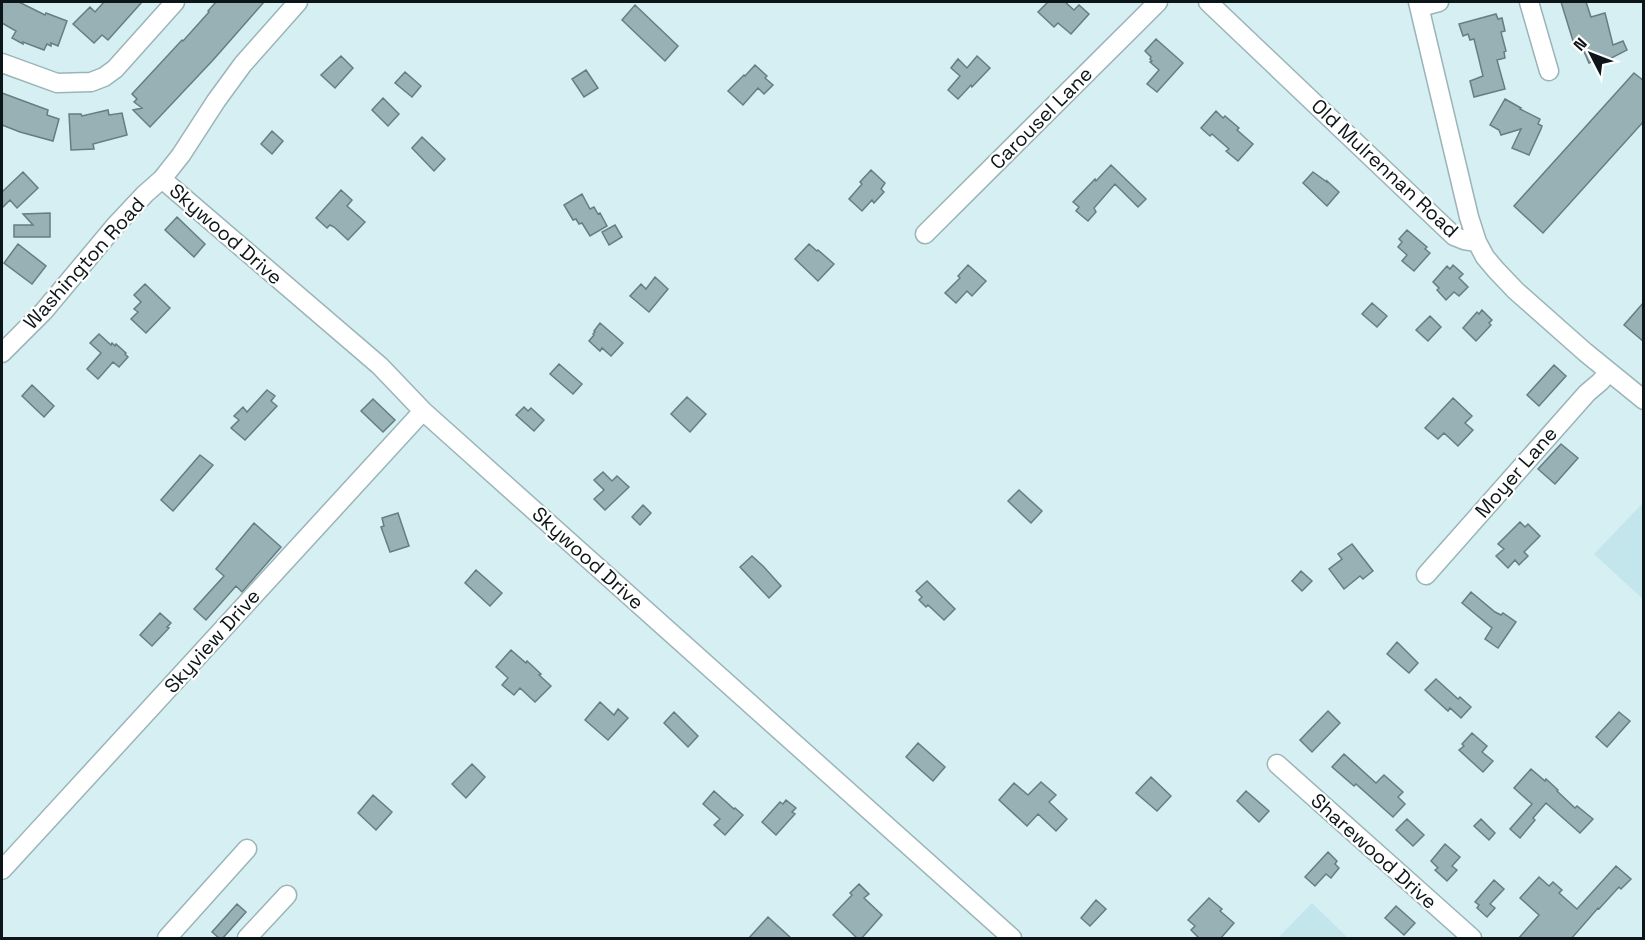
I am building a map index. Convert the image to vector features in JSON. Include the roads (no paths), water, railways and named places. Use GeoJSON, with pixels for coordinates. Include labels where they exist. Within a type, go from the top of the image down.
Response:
{"type":"FeatureCollection","features":[{"type":"Feature","properties":{"kind":"street"},"geometry":{"type":"LineString","coordinates":[[2,63],[57,83],[91,82],[115,69],[175,2]]}},
{"type":"Feature","properties":{"kind":"street","name":"Washington Road"},"geometry":{"type":"LineString","coordinates":[[2,353],[45,311],[115,226],[162,179],[243,64],[298,2]]}},
{"type":"Feature","properties":{"kind":"street","name":"Carousel Lane"},"geometry":{"type":"LineString","coordinates":[[925,234],[1158,2]]}},
{"type":"Feature","properties":{"kind":"street","name":"Old Mulrennan Road"},"geometry":{"type":"LineString","coordinates":[[1208,2],[1454,236],[1477,242],[1485,257],[1516,291],[1644,400]]}},
{"type":"Feature","properties":{"kind":"street"},"geometry":{"type":"LineString","coordinates":[[1438,2],[1419,4],[1466,206],[1477,242]]}},
{"type":"Feature","properties":{"kind":"street"},"geometry":{"type":"LineString","coordinates":[[1529,2],[1549,72]]}},
{"type":"Feature","properties":{"kind":"street","name":"Skywood Drive"},"geometry":{"type":"LineString","coordinates":[[162,179],[380,366],[423,411],[1012,939]]}},
{"type":"Feature","properties":{"kind":"street","name":"Moyer Lane"},"geometry":{"type":"LineString","coordinates":[[1426,575],[1587,393],[1609,372]]}},
{"type":"Feature","properties":{"kind":"street","name":"Skyview Drive"},"geometry":{"type":"LineString","coordinates":[[2,870],[423,411]]}},
{"type":"Feature","properties":{"kind":"street","name":"Sharewood Drive"},"geometry":{"type":"LineString","coordinates":[[1277,764],[1472,939]]}},
{"type":"Feature","properties":{"kind":"street"},"geometry":{"type":"LineString","coordinates":[[167,939],[247,849]]}},
{"type":"Feature","properties":{"kind":"street"},"geometry":{"type":"LineString","coordinates":[[247,939],[287,895]]}}]}
